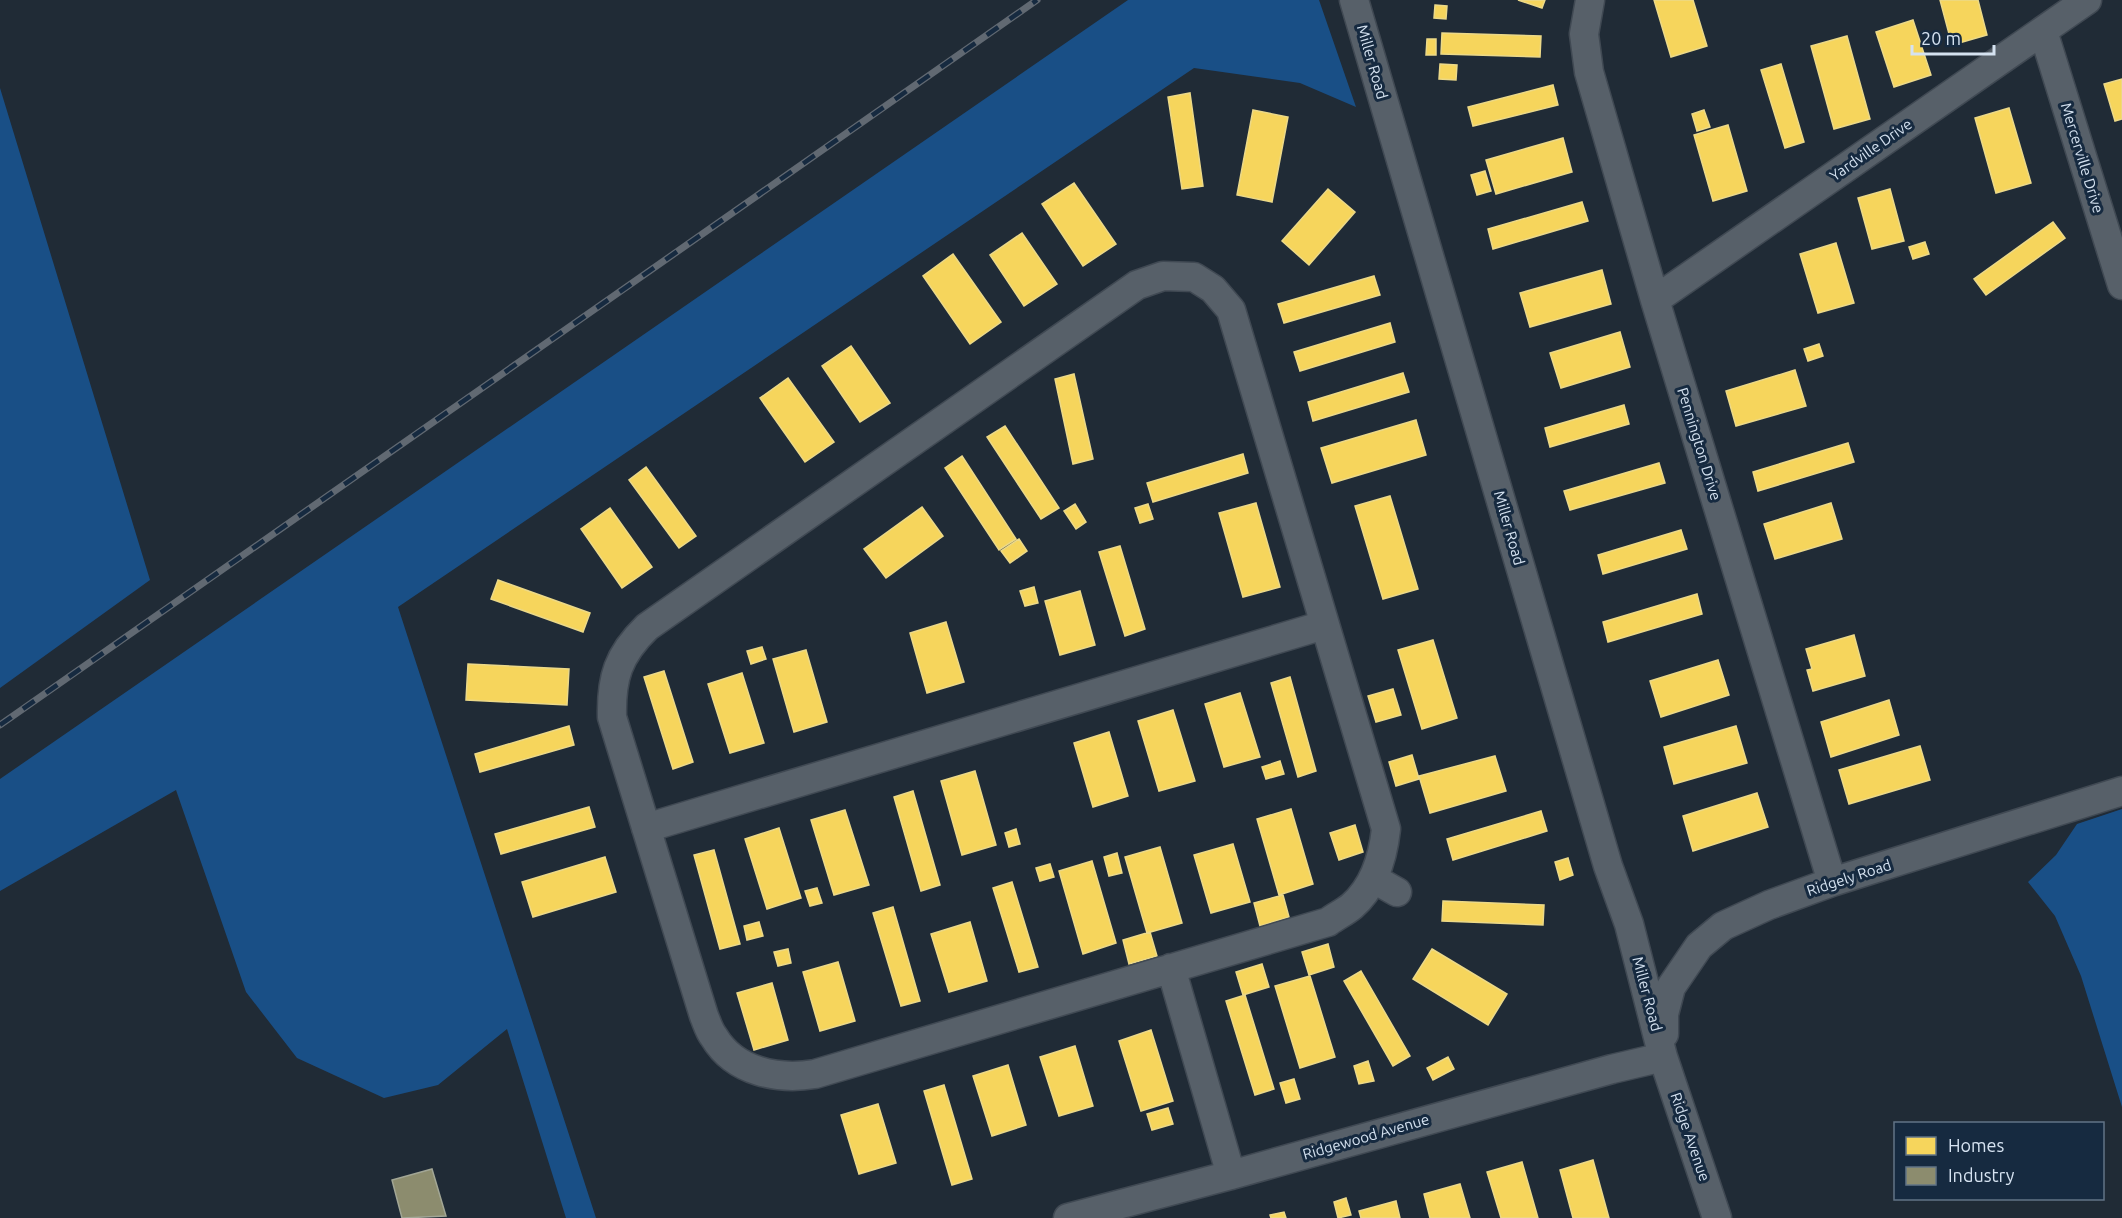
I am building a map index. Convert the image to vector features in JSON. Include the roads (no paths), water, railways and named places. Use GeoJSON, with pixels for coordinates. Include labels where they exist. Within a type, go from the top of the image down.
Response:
{"type":"FeatureCollection","features":[{"type":"Feature","properties":{"kind":"street","name":"Miller Road"},"geometry":{"type":"LineString","coordinates":[[1354,0],[1601,844],[1629,924],[1663,1057]]}},
{"type":"Feature","properties":{"kind":"street","name":"Yardville Drive"},"geometry":{"type":"LineString","coordinates":[[1655,300],[2087,0]]}},
{"type":"Feature","properties":{"kind":"street","name":"Pennington Drive"},"geometry":{"type":"LineString","coordinates":[[1589,2],[1584,33],[1589,72],[1655,300],[1832,882]]}},
{"type":"Feature","properties":{"kind":"street","name":"Mercerville Drive"},"geometry":{"type":"LineString","coordinates":[[2043,31],[2122,285]]}},
{"type":"Feature","properties":{"kind":"street"},"geometry":{"type":"LineString","coordinates":[[1197,265],[1231,310],[1324,625],[1386,829],[1385,885],[1328,922],[815,1074],[794,1078],[770,1076],[747,1067],[727,1054],[714,1037],[704,1016],[612,717],[612,691],[619,664],[631,642],[647,627],[1137,285],[1197,265]]}},
{"type":"Feature","properties":{"kind":"street"},"geometry":{"type":"LineString","coordinates":[[646,828],[1324,625]]}},
{"type":"Feature","properties":{"kind":"street","name":"Ridgely Road"},"geometry":{"type":"LineString","coordinates":[[1663,1057],[1664,1014],[1671,987],[1699,946],[1723,926],[1768,905],[1832,882],[2122,792]]}},
{"type":"Feature","properties":{"kind":"street"},"geometry":{"type":"LineString","coordinates":[[1171,968],[1231,1175]]}},
{"type":"Feature","properties":{"kind":"street","name":"Ridgewood Avenue"},"geometry":{"type":"LineString","coordinates":[[1068,1218],[1611,1069],[1663,1057]]}},
{"type":"Feature","properties":{"kind":"street","name":"Ridge Avenue"},"geometry":{"type":"LineString","coordinates":[[1663,1057],[1717,1218]]}},
{"type":"Feature","properties":{"kind":"railway"},"geometry":{"type":"LineString","coordinates":[[0,725],[1037,0]]}}]}
